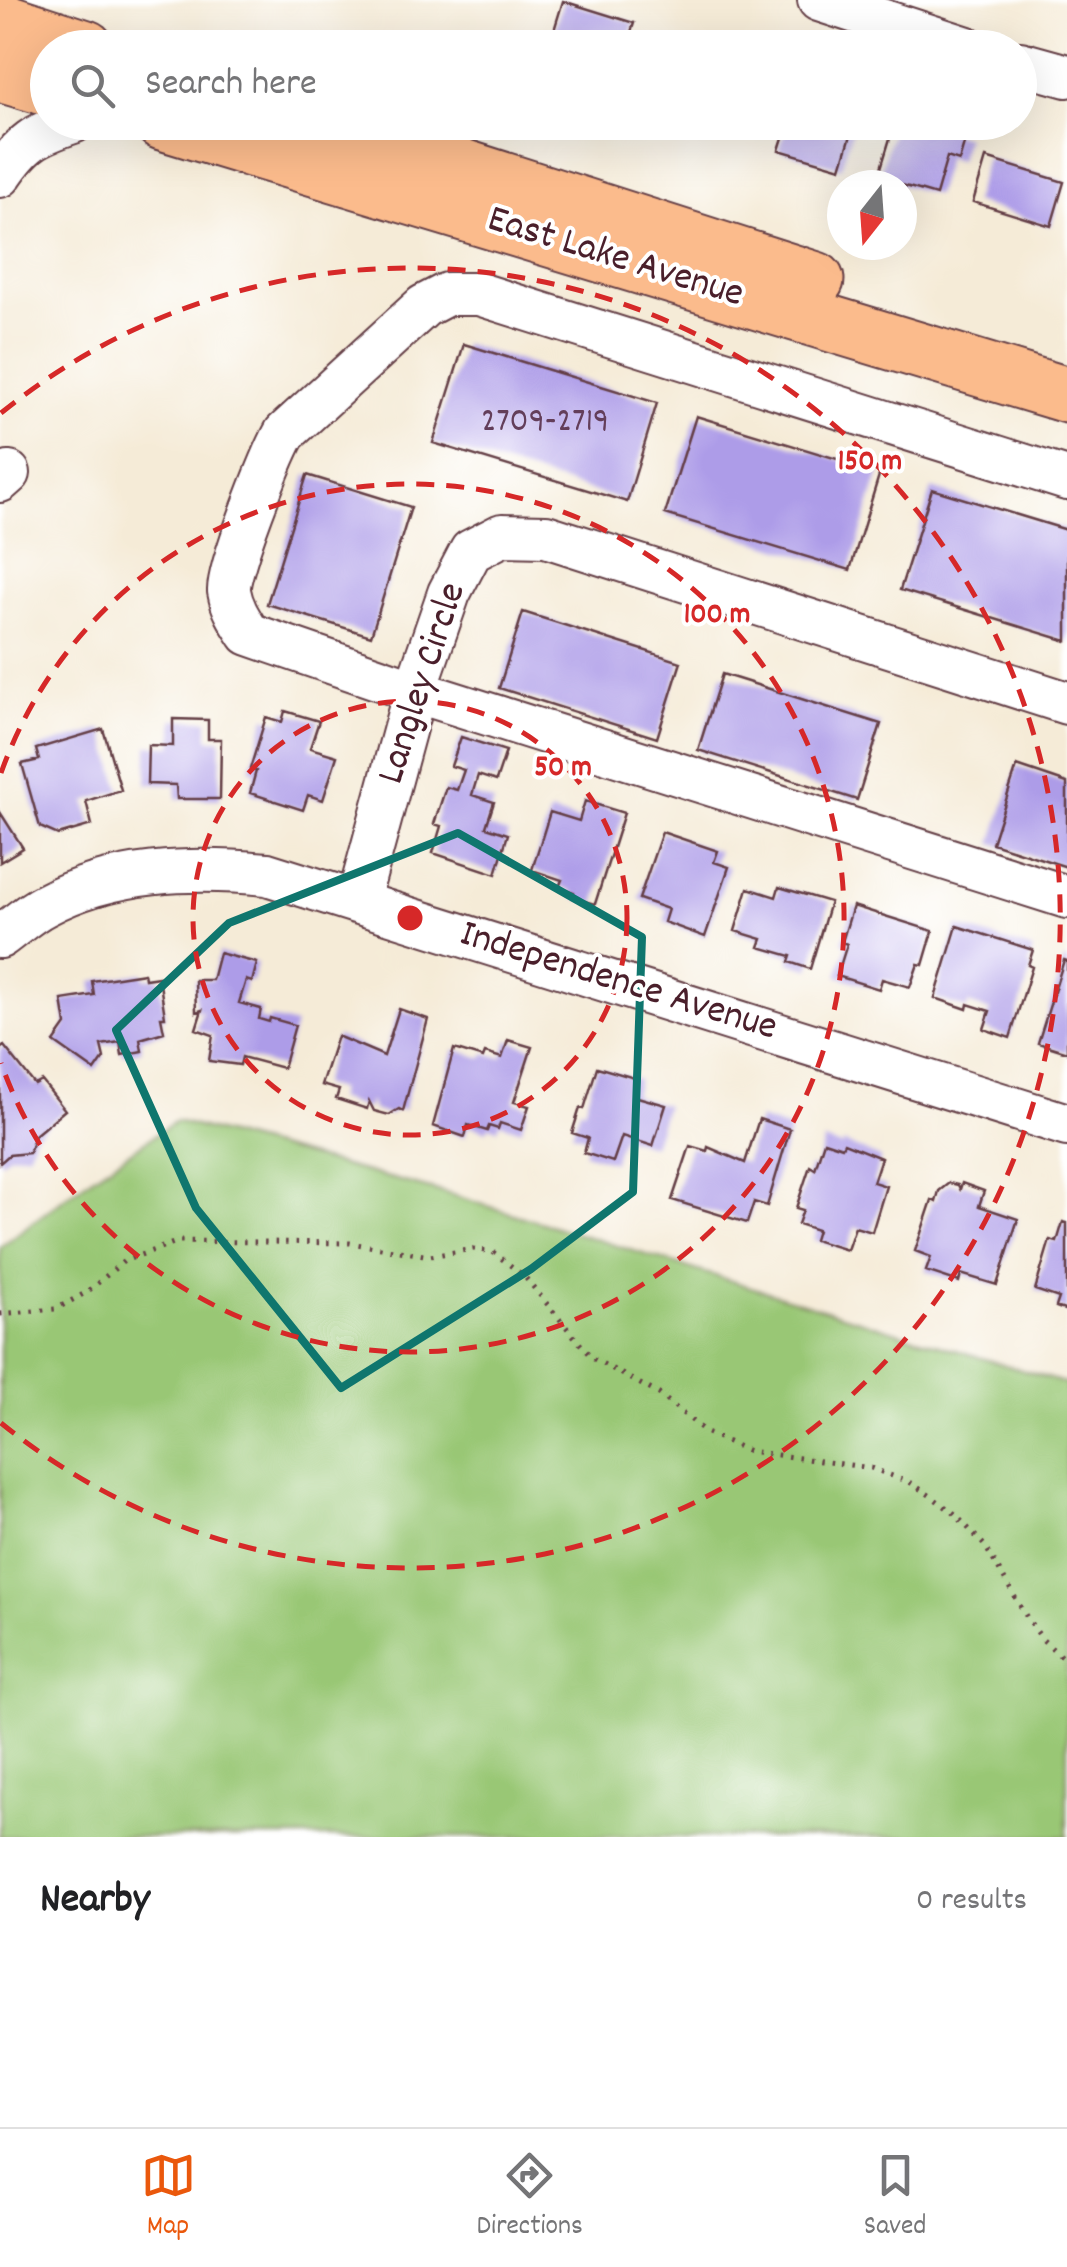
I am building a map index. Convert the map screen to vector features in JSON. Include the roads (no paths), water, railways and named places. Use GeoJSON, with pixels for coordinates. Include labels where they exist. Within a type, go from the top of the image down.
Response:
{"type":"FeatureCollection","features":[{"type":"Feature","properties":{"kind":"main road"},"geometry":{"type":"LineString","coordinates":[[0,20],[31,30]]}},
{"type":"Feature","properties":{"kind":"main road"},"geometry":{"type":"LineString","coordinates":[[0,74],[30,83]]}},
{"type":"Feature","properties":{"kind":"main road","name":"East Lake Avenue"},"geometry":{"type":"LineString","coordinates":[[222,140],[1067,395]]}},
{"type":"Feature","properties":{"kind":"main road","name":"East Lake Avenue"},"geometry":{"type":"LineString","coordinates":[[377,140],[1067,360]]}},
{"type":"Feature","properties":{"kind":"street"},"geometry":{"type":"LineString","coordinates":[[842,4],[916,30]]}},
{"type":"Feature","properties":{"kind":"street"},"geometry":{"type":"LineString","coordinates":[[1037,67],[1067,76]]}},
{"type":"Feature","properties":{"kind":"street"},"geometry":{"type":"LineString","coordinates":[[0,176],[18,149],[30,139]]}},
{"type":"Feature","properties":{"kind":"street"},"geometry":{"type":"LineString","coordinates":[[1067,479],[479,294],[446,294],[424,306],[285,434],[271,458],[228,586],[234,610],[250,634],[415,692],[1067,897]]}},
{"type":"Feature","properties":{"kind":"street","name":"Langley Circle"},"geometry":{"type":"LineString","coordinates":[[358,901],[415,692],[448,593],[471,551],[502,535],[546,536],[1067,703]]}},
{"type":"Feature","properties":{"kind":"street","name":"Independence Avenue"},"geometry":{"type":"LineString","coordinates":[[0,937],[44,905],[113,878],[210,868],[267,874],[1067,1125]]}}]}
